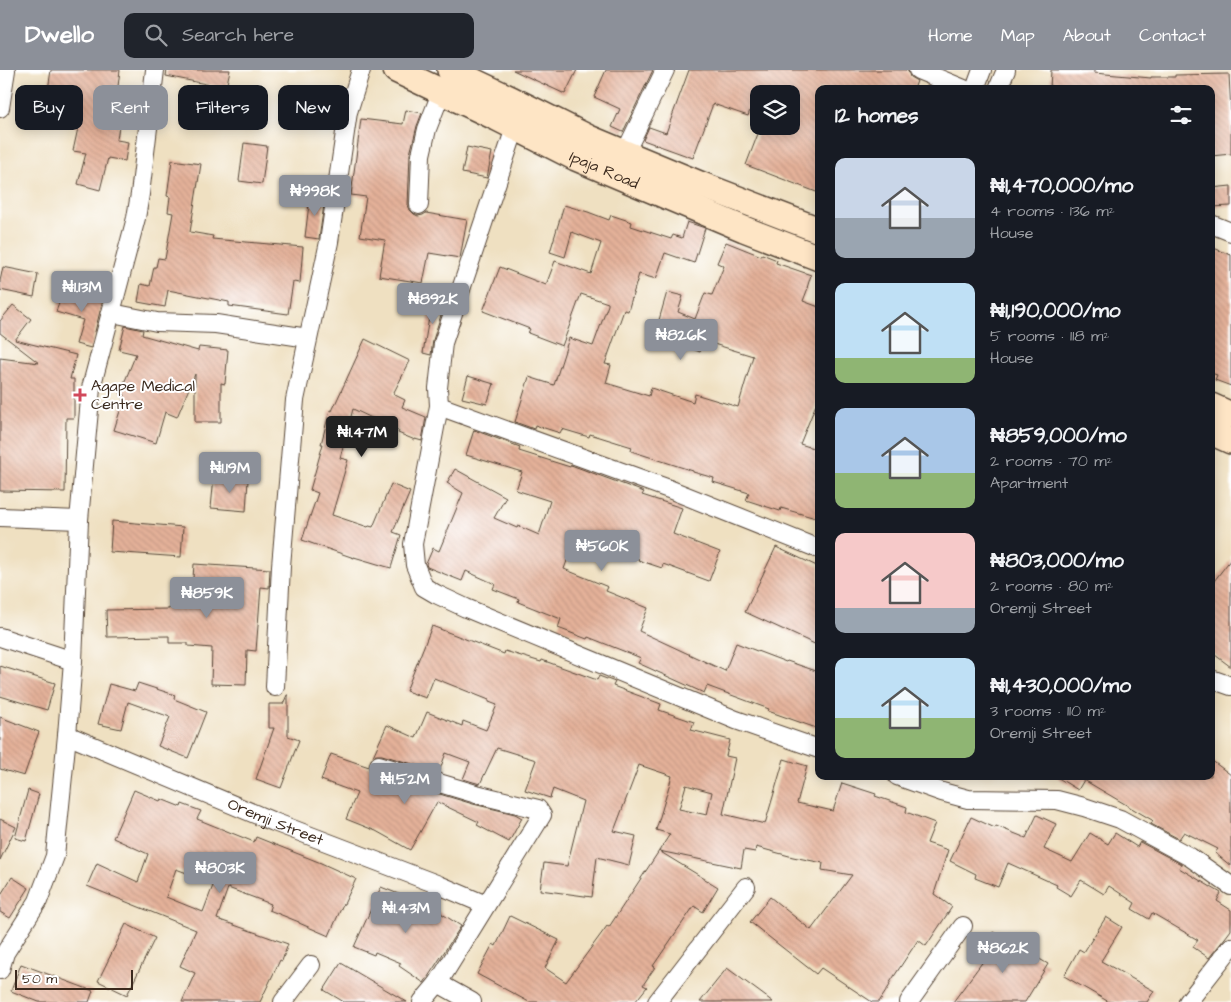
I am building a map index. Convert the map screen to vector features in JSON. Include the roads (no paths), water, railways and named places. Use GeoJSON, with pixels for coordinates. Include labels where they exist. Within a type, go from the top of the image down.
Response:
{"type":"FeatureCollection","features":[{"type":"Feature","properties":{"kind":"main road","name":"Ipaja Road"},"geometry":{"type":"LineString","coordinates":[[396,70],[458,78],[511,99],[589,138],[702,185],[815,228]]}},
{"type":"Feature","properties":{"kind":"main road","name":"Ipaja Road"},"geometry":{"type":"LineString","coordinates":[[458,78],[515,128],[611,174],[815,256]]}},
{"type":"Feature","properties":{"kind":"main road"},"geometry":{"type":"LineString","coordinates":[[1215,408],[1231,415]]}},
{"type":"Feature","properties":{"kind":"main road"},"geometry":{"type":"LineString","coordinates":[[1215,434],[1231,441]]}},
{"type":"Feature","properties":{"kind":"street"},"geometry":{"type":"LineString","coordinates":[[0,108],[6,70]]}},
{"type":"Feature","properties":{"kind":"street"},"geometry":{"type":"LineString","coordinates":[[0,970],[5,953],[38,901],[55,856],[73,661],[79,520],[92,388],[136,218],[155,70]]}},
{"type":"Feature","properties":{"kind":"street"},"geometry":{"type":"LineString","coordinates":[[275,687],[280,566],[295,400],[329,242],[348,112],[361,70]]}},
{"type":"Feature","properties":{"kind":"street"},"geometry":{"type":"LineString","coordinates":[[625,152],[665,70]]}},
{"type":"Feature","properties":{"kind":"street"},"geometry":{"type":"LineString","coordinates":[[918,70],[954,85]]}},
{"type":"Feature","properties":{"kind":"street"},"geometry":{"type":"LineString","coordinates":[[976,85],[982,70]]}},
{"type":"Feature","properties":{"kind":"street"},"geometry":{"type":"LineString","coordinates":[[1000,85],[1006,70]]}},
{"type":"Feature","properties":{"kind":"street"},"geometry":{"type":"LineString","coordinates":[[419,204],[421,155],[427,129],[458,78]]}},
{"type":"Feature","properties":{"kind":"street"},"geometry":{"type":"LineString","coordinates":[[515,128],[444,343],[438,388],[439,406],[413,544],[415,565],[424,587],[466,608],[727,716],[815,748]]}},
{"type":"Feature","properties":{"kind":"street"},"geometry":{"type":"LineString","coordinates":[[1215,226],[1231,232]]}},
{"type":"Feature","properties":{"kind":"street"},"geometry":{"type":"LineString","coordinates":[[112,313],[157,322],[216,324],[308,338]]}},
{"type":"Feature","properties":{"kind":"street"},"geometry":{"type":"LineString","coordinates":[[439,406],[669,489],[815,547]]}},
{"type":"Feature","properties":{"kind":"street"},"geometry":{"type":"LineString","coordinates":[[0,517],[79,520]]}},
{"type":"Feature","properties":{"kind":"street"},"geometry":{"type":"LineString","coordinates":[[0,638],[73,661]]}},
{"type":"Feature","properties":{"kind":"street"},"geometry":{"type":"LineString","coordinates":[[1215,680],[1231,686]]}},
{"type":"Feature","properties":{"kind":"street","name":"Oremji Street"},"geometry":{"type":"LineString","coordinates":[[67,735],[274,822],[486,905]]}},
{"type":"Feature","properties":{"kind":"street"},"geometry":{"type":"LineString","coordinates":[[379,765],[476,794],[538,809],[542,815],[438,983],[422,1002]]}},
{"type":"Feature","properties":{"kind":"street"},"geometry":{"type":"LineString","coordinates":[[908,780],[968,800],[1057,800],[1093,810],[1120,819],[1190,857],[1231,886]]}},
{"type":"Feature","properties":{"kind":"street"},"geometry":{"type":"LineString","coordinates":[[657,1002],[746,887]]}},
{"type":"Feature","properties":{"kind":"street"},"geometry":{"type":"LineString","coordinates":[[908,1002],[963,926]]}},
{"type":"Feature","properties":{"kind":"street"},"geometry":{"type":"LineString","coordinates":[[1188,1002],[1231,948]]}},
{"type":"Feature","properties":{"kind":"street"},"geometry":{"type":"LineString","coordinates":[[283,1002],[311,965]]}},
{"type":"Feature","properties":{"kind":"street"},"geometry":{"type":"LineString","coordinates":[[438,983],[472,1002]]}},
{"type":"Feature","properties":{"kind":"place","name":"Agape Medical Centre"},"geometry":{"type":"Point","coordinates":[80,395]}}]}
